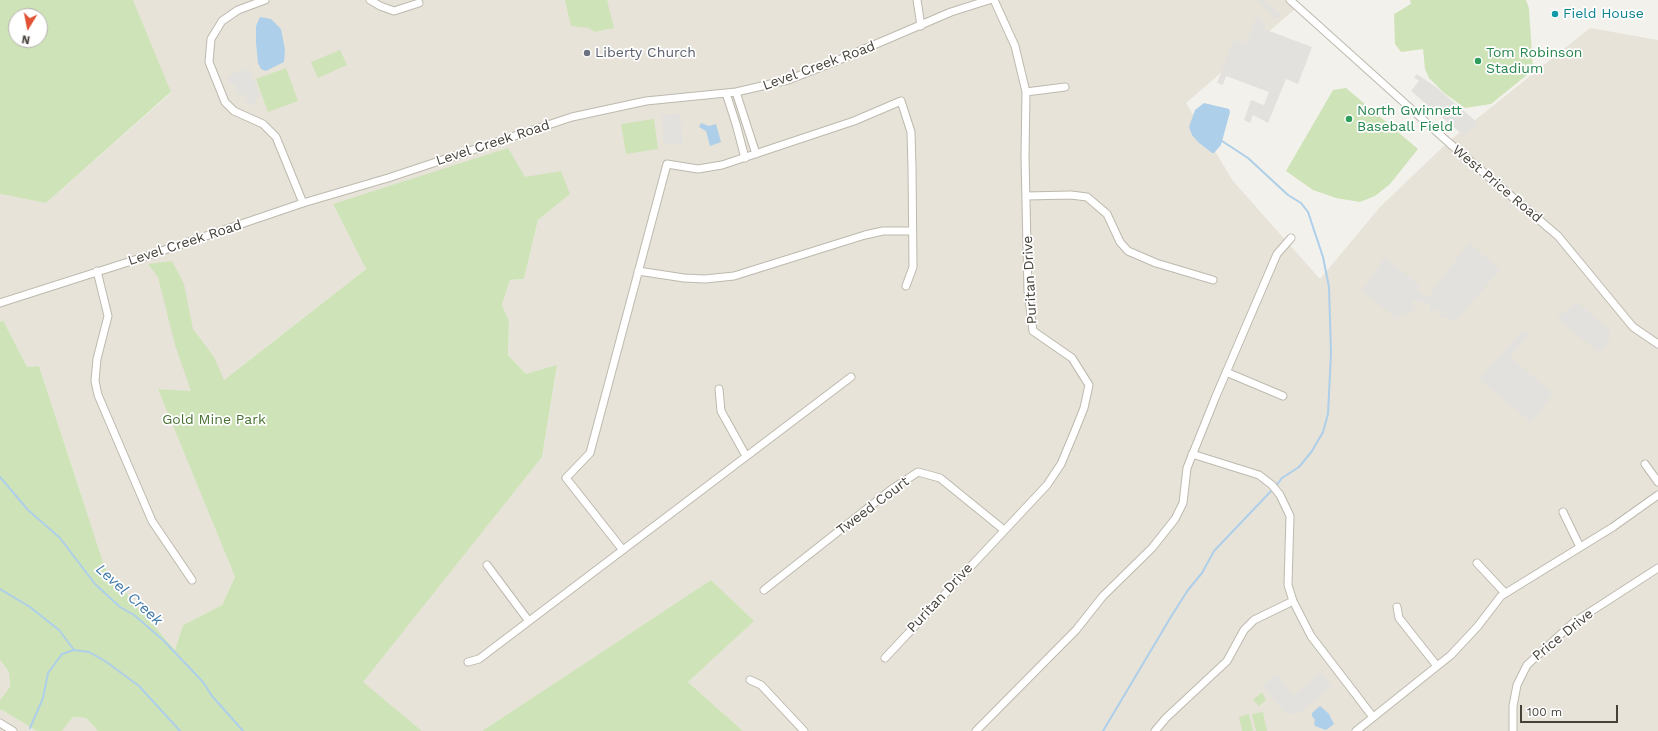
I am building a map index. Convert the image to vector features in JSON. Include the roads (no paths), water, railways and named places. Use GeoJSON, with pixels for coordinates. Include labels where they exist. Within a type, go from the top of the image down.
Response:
{"type":"FeatureCollection","features":[{"type":"Feature","properties":{"kind":"street"},"geometry":{"type":"LineString","coordinates":[[265,0],[238,10],[222,21],[211,39],[210,62],[225,102],[234,111],[262,124],[276,137],[303,203]]}},
{"type":"Feature","properties":{"kind":"street"},"geometry":{"type":"LineString","coordinates":[[370,0],[380,6],[394,11],[420,3]]}},
{"type":"Feature","properties":{"kind":"street"},"geometry":{"type":"LineString","coordinates":[[917,0],[921,26]]}},
{"type":"Feature","properties":{"kind":"street","name":"Level Creek Road"},"geometry":{"type":"LineString","coordinates":[[0,304],[303,203],[388,178],[572,117],[646,102],[736,92],[788,80],[921,26],[951,12],[989,0]]}},
{"type":"Feature","properties":{"kind":"street","name":"Puritan Drive"},"geometry":{"type":"LineString","coordinates":[[885,658],[1047,485],[1061,464],[1084,408],[1089,385],[1072,358],[1032,331],[1028,291],[1026,92],[1015,46],[994,0]]}},
{"type":"Feature","properties":{"kind":"street","name":"West Price Road"},"geometry":{"type":"LineString","coordinates":[[1290,0],[1443,138],[1558,236],[1633,327],[1658,344]]}},
{"type":"Feature","properties":{"kind":"street"},"geometry":{"type":"LineString","coordinates":[[1026,92],[1065,88]]}},
{"type":"Feature","properties":{"kind":"street"},"geometry":{"type":"LineString","coordinates":[[736,92],[756,154]]}},
{"type":"Feature","properties":{"kind":"street"},"geometry":{"type":"LineString","coordinates":[[726,93],[745,158]]}},
{"type":"Feature","properties":{"kind":"street"},"geometry":{"type":"LineString","coordinates":[[622,549],[566,478],[590,453],[667,164],[698,169],[722,165],[854,121],[901,100],[910,132],[913,266],[906,286]]}},
{"type":"Feature","properties":{"kind":"street"},"geometry":{"type":"LineString","coordinates":[[1026,196],[1072,195],[1088,197],[1107,214],[1120,242],[1128,251],[1156,263],[1213,280]]}},
{"type":"Feature","properties":{"kind":"street"},"geometry":{"type":"LineString","coordinates":[[638,271],[684,278],[704,279],[734,276],[865,235],[883,231],[912,231]]}},
{"type":"Feature","properties":{"kind":"street"},"geometry":{"type":"LineString","coordinates":[[979,730],[1076,630],[1104,596],[1152,548],[1175,519],[1183,503],[1187,468],[1192,454],[1277,254],[1291,238]]}},
{"type":"Feature","properties":{"kind":"street"},"geometry":{"type":"LineString","coordinates":[[98,271],[108,316],[97,359],[95,381],[98,395],[152,521],[192,580]]}},
{"type":"Feature","properties":{"kind":"street"},"geometry":{"type":"LineString","coordinates":[[1226,372],[1283,396]]}},
{"type":"Feature","properties":{"kind":"street"},"geometry":{"type":"LineString","coordinates":[[468,662],[479,659],[528,620],[851,377]]}},
{"type":"Feature","properties":{"kind":"street"},"geometry":{"type":"LineString","coordinates":[[719,389],[721,411],[746,456]]}},
{"type":"Feature","properties":{"kind":"street"},"geometry":{"type":"LineString","coordinates":[[1192,454],[1259,476],[1272,485],[1280,495],[1290,516],[1288,585],[1293,601],[1311,636],[1373,717]]}},
{"type":"Feature","properties":{"kind":"street"},"geometry":{"type":"LineString","coordinates":[[1645,464],[1658,482]]}},
{"type":"Feature","properties":{"kind":"street","name":"Tweed Court"},"geometry":{"type":"LineString","coordinates":[[764,590],[892,489],[918,472],[940,478],[1004,530]]}},
{"type":"Feature","properties":{"kind":"street"},"geometry":{"type":"LineString","coordinates":[[1356,731],[1451,655],[1478,626],[1501,596],[1613,527],[1658,495]]}},
{"type":"Feature","properties":{"kind":"street"},"geometry":{"type":"LineString","coordinates":[[1562,512],[1580,547]]}},
{"type":"Feature","properties":{"kind":"street"},"geometry":{"type":"LineString","coordinates":[[1476,563],[1505,593]]}},
{"type":"Feature","properties":{"kind":"street"},"geometry":{"type":"LineString","coordinates":[[487,566],[528,620]]}},
{"type":"Feature","properties":{"kind":"street","name":"Price Drive"},"geometry":{"type":"LineString","coordinates":[[1513,731],[1513,706],[1517,685],[1526,665],[1573,623],[1658,568]]}},
{"type":"Feature","properties":{"kind":"street"},"geometry":{"type":"LineString","coordinates":[[1155,731],[1166,718],[1227,661],[1244,630],[1254,620],[1293,601]]}},
{"type":"Feature","properties":{"kind":"street"},"geometry":{"type":"LineString","coordinates":[[1398,607],[1399,618],[1437,666]]}},
{"type":"Feature","properties":{"kind":"street"},"geometry":{"type":"LineString","coordinates":[[750,680],[761,685],[804,731]]}},
{"type":"Feature","properties":{"kind":"street"},"geometry":{"type":"LineString","coordinates":[[0,723],[13,731]]}},
{"type":"Feature","properties":{"kind":"water"},"geometry":{"type":"Polygon","coordinates":[[[260,17],[271,19],[281,29],[285,50],[284,62],[266,71],[261,69],[258,63],[256,26],[260,17]]]}},
{"type":"Feature","properties":{"kind":"water"},"geometry":{"type":"Polygon","coordinates":[[[1204,103],[1229,109],[1230,112],[1221,145],[1214,153],[1198,142],[1192,135],[1189,127],[1195,110],[1204,103]]]}},
{"type":"Feature","properties":{"kind":"water"},"geometry":{"type":"Polygon","coordinates":[[[701,123],[709,126],[716,124],[721,142],[710,146],[706,131],[699,127],[701,123]]]}},
{"type":"Feature","properties":{"kind":"water"},"geometry":{"type":"Polygon","coordinates":[[[1320,706],[1329,714],[1334,724],[1326,730],[1315,726],[1315,720],[1312,716],[1312,713],[1320,706]]]}},
{"type":"Feature","properties":{"kind":"waterway"},"geometry":{"type":"LineString","coordinates":[[1222,141],[1248,158],[1288,195],[1301,203],[1308,212],[1323,257],[1329,287],[1331,353],[1328,414],[1323,432],[1312,451],[1299,467],[1282,478],[1276,486]]}},
{"type":"Feature","properties":{"kind":"waterway","name":"Level Creek"},"geometry":{"type":"LineString","coordinates":[[0,477],[28,510],[60,538],[95,584],[120,607],[134,615],[163,640],[203,682],[212,696],[243,731]]}},
{"type":"Feature","properties":{"kind":"waterway"},"geometry":{"type":"LineString","coordinates":[[1103,731],[1172,615],[1188,590],[1202,573],[1214,551],[1273,489]]}},
{"type":"Feature","properties":{"kind":"waterway"},"geometry":{"type":"LineString","coordinates":[[0,589],[30,607],[59,630],[74,650]]}},
{"type":"Feature","properties":{"kind":"waterway"},"geometry":{"type":"LineString","coordinates":[[30,728],[43,698],[48,673],[62,654],[74,650],[89,652],[105,661],[139,686],[180,731]]}},
{"type":"Feature","properties":{"kind":"place","name":"Field House"},"geometry":{"type":"Point","coordinates":[1555,14]}},
{"type":"Feature","properties":{"kind":"place","name":"Liberty Church"},"geometry":{"type":"Point","coordinates":[587,53]}},
{"type":"Feature","properties":{"kind":"place","name":"Tom Robinson Stadium"},"geometry":{"type":"Point","coordinates":[1478,61]}},
{"type":"Feature","properties":{"kind":"place","name":"North Gwinnett Baseball Field"},"geometry":{"type":"Point","coordinates":[1349,119]}},
{"type":"Feature","properties":{"kind":"park label","name":"Gold Mine Park"},"geometry":{"type":"Point","coordinates":[214,420]}}]}
